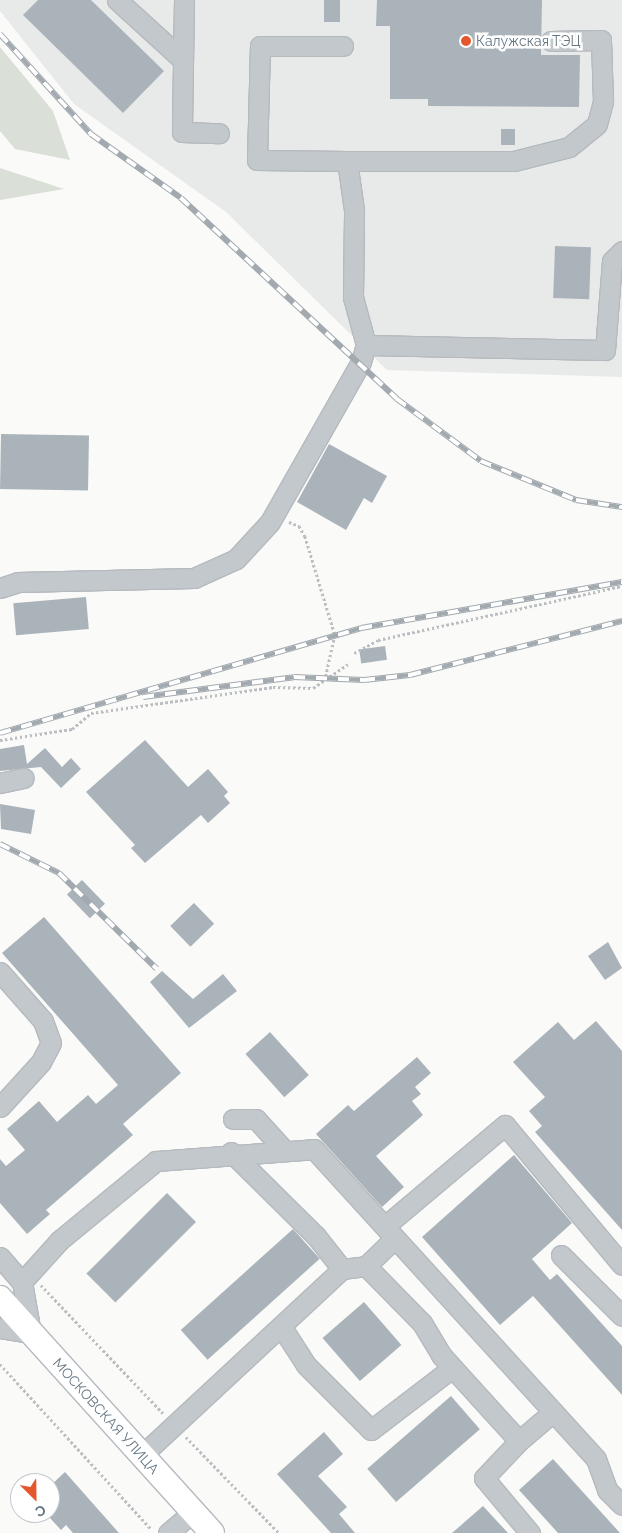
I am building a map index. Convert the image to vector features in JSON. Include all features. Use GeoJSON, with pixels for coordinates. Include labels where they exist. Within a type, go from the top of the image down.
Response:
{"type":"FeatureCollection","features":[{"type":"Feature","properties":{"kind":"main road","name":"МОСКОВСКАЯ УЛИЦА"},"geometry":{"type":"LineString","coordinates":[[0,1298],[212,1533]]}},
{"type":"Feature","properties":{"kind":"street"},"geometry":{"type":"LineString","coordinates":[[116,0],[183,60]]}},
{"type":"Feature","properties":{"kind":"street"},"geometry":{"type":"LineString","coordinates":[[184,0],[182,132],[219,132]]}},
{"type":"Feature","properties":{"kind":"street"},"geometry":{"type":"LineString","coordinates":[[343,46],[260,46],[257,160],[514,161],[569,147],[596,124],[599,116],[603,101],[602,40],[551,41]]}},
{"type":"Feature","properties":{"kind":"street"},"geometry":{"type":"LineString","coordinates":[[0,588],[18,582],[194,578],[236,559],[270,522],[361,362],[366,345],[353,297],[354,210],[347,161]]}},
{"type":"Feature","properties":{"kind":"street"},"geometry":{"type":"LineString","coordinates":[[366,345],[605,350],[612,261],[622,251]]}},
{"type":"Feature","properties":{"kind":"street"},"geometry":{"type":"LineString","coordinates":[[0,782],[23,778]]}},
{"type":"Feature","properties":{"kind":"street"},"geometry":{"type":"LineString","coordinates":[[0,972],[43,1021],[51,1043],[41,1062],[0,1107]]}},
{"type":"Feature","properties":{"kind":"street"},"geometry":{"type":"LineString","coordinates":[[233,1119],[256,1119],[283,1149]]}},
{"type":"Feature","properties":{"kind":"street"},"geometry":{"type":"LineString","coordinates":[[142,1455],[342,1269],[366,1266],[390,1232],[504,1125],[622,1265]]}},
{"type":"Feature","properties":{"kind":"street"},"geometry":{"type":"LineString","coordinates":[[26,1277],[60,1240],[156,1161],[231,1152],[314,1149],[596,1459],[607,1490],[622,1505]]}},
{"type":"Feature","properties":{"kind":"street"},"geometry":{"type":"LineString","coordinates":[[231,1152],[316,1236],[342,1269]]}},
{"type":"Feature","properties":{"kind":"street"},"geometry":{"type":"LineString","coordinates":[[561,1255],[622,1316]]}},
{"type":"Feature","properties":{"kind":"street"},"geometry":{"type":"LineString","coordinates":[[0,1257],[26,1277],[31,1333],[0,1328]]}},
{"type":"Feature","properties":{"kind":"street"},"geometry":{"type":"LineString","coordinates":[[366,1266],[422,1323],[452,1368],[520,1441]]}},
{"type":"Feature","properties":{"kind":"street"},"geometry":{"type":"LineString","coordinates":[[281,1326],[306,1365],[371,1430],[452,1368]]}},
{"type":"Feature","properties":{"kind":"street"},"geometry":{"type":"LineString","coordinates":[[530,1533],[484,1478],[520,1441],[554,1412]]}},
{"type":"Feature","properties":{"kind":"street"},"geometry":{"type":"LineString","coordinates":[[168,1533],[193,1512]]}},
{"type":"Feature","properties":{"kind":"path"},"geometry":{"type":"LineString","coordinates":[[289,522],[299,526],[305,536],[335,635],[325,679]]}},
{"type":"Feature","properties":{"kind":"path"},"geometry":{"type":"LineString","coordinates":[[354,653],[378,640],[622,586]]}},
{"type":"Feature","properties":{"kind":"path"},"geometry":{"type":"LineString","coordinates":[[0,740],[72,729],[91,713],[273,687],[313,688],[348,664]]}},
{"type":"Feature","properties":{"kind":"path"},"geometry":{"type":"LineString","coordinates":[[26,1277],[279,1533]]}},
{"type":"Feature","properties":{"kind":"path"},"geometry":{"type":"LineString","coordinates":[[0,1364],[154,1533]]}},
{"type":"Feature","properties":{"kind":"shaded area"},"geometry":{"type":"Polygon","coordinates":[[[0,0],[622,0],[622,377],[387,370],[226,212],[74,104],[0,11],[0,0]]]}},
{"type":"Feature","properties":{"kind":"shaded area"},"geometry":{"type":"Polygon","coordinates":[[[0,47],[53,111],[70,160],[15,149],[0,131],[0,47]]]}},
{"type":"Feature","properties":{"kind":"shaded area"},"geometry":{"type":"Polygon","coordinates":[[[0,168],[64,189],[0,200],[0,168]]]}},
{"type":"Feature","properties":{"kind":"building"},"geometry":{"type":"Polygon","coordinates":[[[38,0],[91,0],[164,71],[123,113],[23,15],[38,0]]]}},
{"type":"Feature","properties":{"kind":"building"},"geometry":{"type":"Polygon","coordinates":[[[324,0],[340,0],[340,22],[324,22],[324,0]]]}},
{"type":"Feature","properties":{"kind":"building","name":"Калужская ТЭЦ"},"geometry":{"type":"Polygon","coordinates":[[[377,0],[542,0],[541,55],[580,55],[579,107],[428,106],[428,99],[390,99],[390,26],[376,26],[377,0]]]}},
{"type":"Feature","properties":{"kind":"building"},"geometry":{"type":"Polygon","coordinates":[[[501,129],[515,129],[515,145],[501,145],[501,129]]]}},
{"type":"Feature","properties":{"kind":"building"},"geometry":{"type":"Polygon","coordinates":[[[555,246],[591,247],[589,299],[553,298],[555,246]]]}},
{"type":"Feature","properties":{"kind":"building"},"geometry":{"type":"Polygon","coordinates":[[[1,434],[89,436],[88,491],[0,489],[1,434]]]}},
{"type":"Feature","properties":{"kind":"building"},"geometry":{"type":"Polygon","coordinates":[[[329,444],[387,476],[372,503],[364,498],[346,530],[297,502],[329,444]]]}},
{"type":"Feature","properties":{"kind":"building"},"geometry":{"type":"Polygon","coordinates":[[[86,597],[89,629],[16,635],[13,603],[86,597]]]}},
{"type":"Feature","properties":{"kind":"building"},"geometry":{"type":"Polygon","coordinates":[[[385,646],[387,660],[361,663],[359,650],[385,646]]]}},
{"type":"Feature","properties":{"kind":"building"},"geometry":{"type":"Polygon","coordinates":[[[145,740],[188,787],[208,769],[228,792],[224,796],[230,803],[208,823],[201,815],[145,863],[131,848],[135,845],[86,792],[145,740]]]}},
{"type":"Feature","properties":{"kind":"building"},"geometry":{"type":"Polygon","coordinates":[[[24,745],[27,764],[45,748],[62,767],[71,758],[81,769],[61,788],[41,767],[0,771],[0,749],[24,745]]]}},
{"type":"Feature","properties":{"kind":"building"},"geometry":{"type":"Polygon","coordinates":[[[0,804],[35,810],[31,834],[1,829],[0,804]]]}},
{"type":"Feature","properties":{"kind":"building"},"geometry":{"type":"Polygon","coordinates":[[[82,880],[105,904],[90,918],[67,895],[82,880]]]}},
{"type":"Feature","properties":{"kind":"building"},"geometry":{"type":"Polygon","coordinates":[[[194,903],[214,924],[190,947],[170,926],[194,903]]]}},
{"type":"Feature","properties":{"kind":"building"},"geometry":{"type":"Polygon","coordinates":[[[44,917],[181,1073],[123,1124],[133,1135],[46,1210],[50,1214],[27,1234],[0,1203],[0,1159],[6,1166],[25,1150],[7,1129],[39,1101],[57,1122],[88,1095],[96,1104],[118,1085],[2,953],[44,917]]]}},
{"type":"Feature","properties":{"kind":"building"},"geometry":{"type":"Polygon","coordinates":[[[608,942],[622,968],[605,980],[588,956],[608,942]]]}},
{"type":"Feature","properties":{"kind":"building"},"geometry":{"type":"Polygon","coordinates":[[[162,971],[193,999],[223,974],[237,991],[189,1028],[150,982],[162,971]]]}},
{"type":"Feature","properties":{"kind":"building"},"geometry":{"type":"Polygon","coordinates":[[[596,1021],[622,1051],[622,1230],[535,1132],[542,1126],[529,1111],[545,1097],[513,1062],[558,1022],[574,1040],[596,1021]]]}},
{"type":"Feature","properties":{"kind":"building"},"geometry":{"type":"Polygon","coordinates":[[[270,1032],[309,1075],[284,1097],[245,1054],[270,1032]]]}},
{"type":"Feature","properties":{"kind":"building"},"geometry":{"type":"Polygon","coordinates":[[[417,1057],[431,1073],[415,1087],[421,1094],[412,1101],[423,1115],[376,1156],[404,1187],[382,1207],[316,1134],[348,1105],[354,1111],[417,1057]]]}},
{"type":"Feature","properties":{"kind":"building"},"geometry":{"type":"Polygon","coordinates":[[[514,1155],[572,1223],[532,1259],[550,1280],[557,1274],[622,1346],[622,1395],[533,1296],[500,1325],[422,1237],[514,1155]]]}},
{"type":"Feature","properties":{"kind":"building"},"geometry":{"type":"Polygon","coordinates":[[[167,1193],[196,1222],[115,1303],[86,1274],[167,1193]]]}},
{"type":"Feature","properties":{"kind":"building"},"geometry":{"type":"Polygon","coordinates":[[[293,1229],[320,1259],[208,1360],[181,1330],[293,1229]]]}},
{"type":"Feature","properties":{"kind":"building"},"geometry":{"type":"Polygon","coordinates":[[[364,1302],[401,1345],[360,1381],[322,1338],[364,1302]]]}},
{"type":"Feature","properties":{"kind":"building"},"geometry":{"type":"Polygon","coordinates":[[[451,1396],[480,1429],[396,1502],[367,1469],[451,1396]]]}},
{"type":"Feature","properties":{"kind":"building"},"geometry":{"type":"Polygon","coordinates":[[[324,1432],[343,1454],[318,1476],[347,1507],[339,1514],[355,1533],[331,1533],[277,1474],[324,1432]]]}},
{"type":"Feature","properties":{"kind":"building"},"geometry":{"type":"Polygon","coordinates":[[[553,1459],[620,1533],[558,1533],[519,1490],[553,1459]]]}},
{"type":"Feature","properties":{"kind":"building"},"geometry":{"type":"Polygon","coordinates":[[[65,1472],[119,1533],[73,1533],[66,1525],[61,1530],[55,1523],[60,1523],[60,1477],[65,1472]]]}},
{"type":"Feature","properties":{"kind":"building"},"geometry":{"type":"Polygon","coordinates":[[[483,1506],[508,1533],[452,1533],[483,1506]]]}},
{"type":"Feature","properties":{"kind":"railway"},"geometry":{"type":"LineString","coordinates":[[0,34],[91,134],[181,198],[397,399],[481,461],[576,500],[622,507]]}},
{"type":"Feature","properties":{"kind":"railway"},"geometry":{"type":"LineString","coordinates":[[0,733],[361,628],[622,582]]}},
{"type":"Feature","properties":{"kind":"railway"},"geometry":{"type":"LineString","coordinates":[[143,697],[294,677],[364,680],[410,675],[622,621]]}},
{"type":"Feature","properties":{"kind":"railway"},"geometry":{"type":"LineString","coordinates":[[0,844],[59,873],[157,969]]}},
{"type":"Feature","properties":{"kind":"place","name":"Калужская ТЭЦ"},"geometry":{"type":"Point","coordinates":[466,41]}}]}
